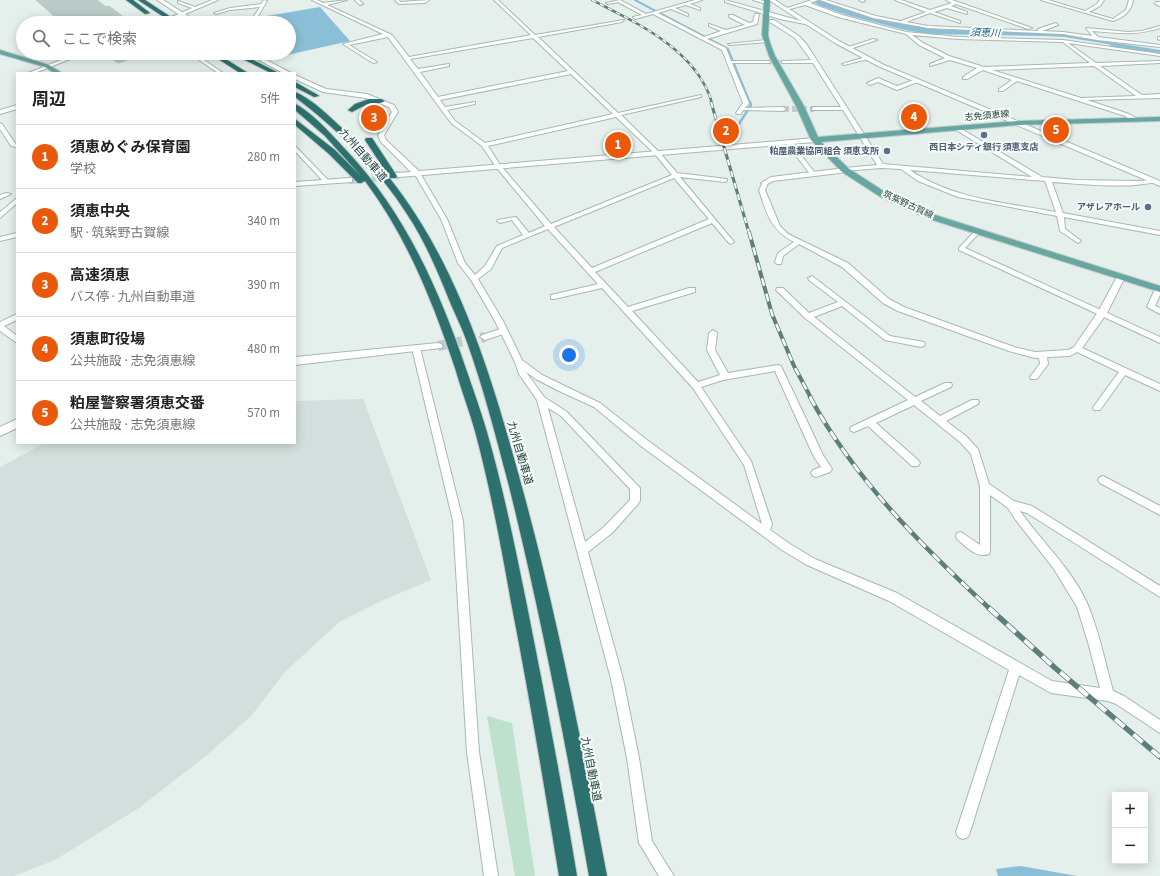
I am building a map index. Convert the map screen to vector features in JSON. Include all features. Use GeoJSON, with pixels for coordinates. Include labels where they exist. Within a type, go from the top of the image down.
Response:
{"type":"FeatureCollection","features":[{"type":"Feature","properties":{"kind":"highway"},"geometry":{"type":"LineString","coordinates":[[128,0],[152,16]]}},
{"type":"Feature","properties":{"kind":"highway"},"geometry":{"type":"LineString","coordinates":[[141,0],[166,16]]}},
{"type":"Feature","properties":{"kind":"highway"},"geometry":{"type":"LineString","coordinates":[[216,60],[233,72]]}},
{"type":"Feature","properties":{"kind":"highway"},"geometry":{"type":"LineString","coordinates":[[224,60],[243,72]]}},
{"type":"Feature","properties":{"kind":"highway"},"geometry":{"type":"LineString","coordinates":[[241,60],[261,72]]}},
{"type":"Feature","properties":{"kind":"highway"},"geometry":{"type":"LineString","coordinates":[[249,60],[274,72]]}},
{"type":"Feature","properties":{"kind":"highway"},"geometry":{"type":"LineString","coordinates":[[296,85],[316,96]]}},
{"type":"Feature","properties":{"kind":"highway","name":"九州自動車道"},"geometry":{"type":"LineString","coordinates":[[296,95],[344,133],[377,167],[404,202],[429,244],[446,278],[474,346],[501,434],[529,537],[580,774],[598,876]]}},
{"type":"Feature","properties":{"kind":"highway"},"geometry":{"type":"LineString","coordinates":[[367,96],[368,98],[366,100],[350,107],[372,100],[381,101]]}},
{"type":"Feature","properties":{"kind":"highway","name":"九州自動車道"},"geometry":{"type":"LineString","coordinates":[[296,107],[336,141],[361,170],[397,220],[432,287],[454,348],[482,436],[512,566],[552,780],[568,876]]}},
{"type":"Feature","properties":{"kind":"highway"},"geometry":{"type":"LineString","coordinates":[[296,123],[332,152],[385,208],[420,263]]}},
{"type":"Feature","properties":{"kind":"highway"},"geometry":{"type":"LineString","coordinates":[[369,140],[410,200],[429,244]]}},
{"type":"Feature","properties":{"kind":"main road","name":"筑紫野古賀線"},"geometry":{"type":"LineString","coordinates":[[768,1],[765,15],[765,28],[766,41],[772,56],[800,106],[815,140],[845,170],[882,194],[929,216],[1160,289]]}},
{"type":"Feature","properties":{"kind":"main road"},"geometry":{"type":"LineString","coordinates":[[0,52],[16,57]]}},
{"type":"Feature","properties":{"kind":"main road"},"geometry":{"type":"LineString","coordinates":[[27,60],[47,66],[57,72]]}},
{"type":"Feature","properties":{"kind":"main road","name":"志免須恵線"},"geometry":{"type":"LineString","coordinates":[[815,140],[1018,124],[1160,119]]}},
{"type":"Feature","properties":{"kind":"street"},"geometry":{"type":"LineString","coordinates":[[160,0],[186,16]]}},
{"type":"Feature","properties":{"kind":"street"},"geometry":{"type":"LineString","coordinates":[[176,16],[212,0]]}},
{"type":"Feature","properties":{"kind":"street"},"geometry":{"type":"LineString","coordinates":[[256,16],[265,0]]}},
{"type":"Feature","properties":{"kind":"street"},"geometry":{"type":"LineString","coordinates":[[314,0],[387,35],[395,41],[453,122],[484,145],[498,166],[549,226],[696,386],[748,464],[767,524],[765,530]]}},
{"type":"Feature","properties":{"kind":"street"},"geometry":{"type":"LineString","coordinates":[[324,4],[345,0]]}},
{"type":"Feature","properties":{"kind":"street"},"geometry":{"type":"LineString","coordinates":[[357,0],[361,4]]}},
{"type":"Feature","properties":{"kind":"street"},"geometry":{"type":"LineString","coordinates":[[398,0],[399,3],[425,2],[427,0]]}},
{"type":"Feature","properties":{"kind":"street"},"geometry":{"type":"LineString","coordinates":[[496,0],[657,153],[731,242]]}},
{"type":"Feature","properties":{"kind":"street"},"geometry":{"type":"LineString","coordinates":[[635,18],[700,0]]}},
{"type":"Feature","properties":{"kind":"street"},"geometry":{"type":"LineString","coordinates":[[755,0],[768,1],[786,9],[866,58],[1160,184]]}},
{"type":"Feature","properties":{"kind":"street"},"geometry":{"type":"LineString","coordinates":[[786,9],[816,0]]}},
{"type":"Feature","properties":{"kind":"street"},"geometry":{"type":"LineString","coordinates":[[822,0],[875,17],[900,23],[928,27],[1040,31],[1160,46]]}},
{"type":"Feature","properties":{"kind":"street"},"geometry":{"type":"LineString","coordinates":[[897,0],[958,22]]}},
{"type":"Feature","properties":{"kind":"street"},"geometry":{"type":"LineString","coordinates":[[948,0],[1040,31],[1056,24]]}},
{"type":"Feature","properties":{"kind":"street"},"geometry":{"type":"LineString","coordinates":[[1043,0],[1113,20],[1128,11],[1131,0]]}},
{"type":"Feature","properties":{"kind":"street"},"geometry":{"type":"LineString","coordinates":[[1057,4],[1065,0]]}},
{"type":"Feature","properties":{"kind":"street"},"geometry":{"type":"LineString","coordinates":[[1085,12],[1099,5],[1102,0]]}},
{"type":"Feature","properties":{"kind":"street"},"geometry":{"type":"LineString","coordinates":[[608,3],[619,1],[646,15]]}},
{"type":"Feature","properties":{"kind":"street"},"geometry":{"type":"LineString","coordinates":[[724,1],[757,15],[765,15]]}},
{"type":"Feature","properties":{"kind":"street"},"geometry":{"type":"LineString","coordinates":[[724,1],[765,15],[810,24]]}},
{"type":"Feature","properties":{"kind":"street"},"geometry":{"type":"LineString","coordinates":[[179,2],[195,8]]}},
{"type":"Feature","properties":{"kind":"street"},"geometry":{"type":"LineString","coordinates":[[807,3],[840,16],[906,33],[958,38],[1063,41],[1160,55]]}},
{"type":"Feature","properties":{"kind":"street"},"geometry":{"type":"LineString","coordinates":[[900,23],[956,3]]}},
{"type":"Feature","properties":{"kind":"street"},"geometry":{"type":"LineString","coordinates":[[686,4],[698,9]]}},
{"type":"Feature","properties":{"kind":"street"},"geometry":{"type":"LineString","coordinates":[[216,12],[240,10],[262,5]]}},
{"type":"Feature","properties":{"kind":"street"},"geometry":{"type":"LineString","coordinates":[[946,6],[965,13]]}},
{"type":"Feature","properties":{"kind":"street"},"geometry":{"type":"LineString","coordinates":[[671,8],[686,15]]}},
{"type":"Feature","properties":{"kind":"street"},"geometry":{"type":"LineString","coordinates":[[654,13],[722,47],[726,52],[746,103],[741,111],[783,109]]}},
{"type":"Feature","properties":{"kind":"street"},"geometry":{"type":"LineString","coordinates":[[704,38],[755,23],[757,15]]}},
{"type":"Feature","properties":{"kind":"street"},"geometry":{"type":"LineString","coordinates":[[731,16],[750,25]]}},
{"type":"Feature","properties":{"kind":"street"},"geometry":{"type":"LineString","coordinates":[[408,58],[622,21]]}},
{"type":"Feature","properties":{"kind":"street"},"geometry":{"type":"LineString","coordinates":[[772,21],[797,37],[815,61],[881,166]]}},
{"type":"Feature","properties":{"kind":"street"},"geometry":{"type":"LineString","coordinates":[[711,25],[726,32]]}},
{"type":"Feature","properties":{"kind":"street"},"geometry":{"type":"LineString","coordinates":[[1098,38],[1088,29],[1128,33],[1142,32],[1160,27]]}},
{"type":"Feature","properties":{"kind":"street"},"geometry":{"type":"LineString","coordinates":[[906,33],[921,44],[950,58],[1076,100],[1127,115],[1136,120]]}},
{"type":"Feature","properties":{"kind":"street"},"geometry":{"type":"LineString","coordinates":[[375,62],[345,44],[387,35]]}},
{"type":"Feature","properties":{"kind":"street"},"geometry":{"type":"LineString","coordinates":[[848,48],[875,40]]}},
{"type":"Feature","properties":{"kind":"street"},"geometry":{"type":"LineString","coordinates":[[730,44],[766,41]]}},
{"type":"Feature","properties":{"kind":"street"},"geometry":{"type":"LineString","coordinates":[[1063,41],[1141,97]]}},
{"type":"Feature","properties":{"kind":"street"},"geometry":{"type":"LineString","coordinates":[[844,64],[866,58]]}},
{"type":"Feature","properties":{"kind":"street"},"geometry":{"type":"LineString","coordinates":[[932,66],[950,58]]}},
{"type":"Feature","properties":{"kind":"street"},"geometry":{"type":"LineString","coordinates":[[32,72],[64,60]]}},
{"type":"Feature","properties":{"kind":"street"},"geometry":{"type":"LineString","coordinates":[[202,60],[220,72]]}},
{"type":"Feature","properties":{"kind":"street"},"geometry":{"type":"LineString","coordinates":[[263,60],[286,72]]}},
{"type":"Feature","properties":{"kind":"street"},"geometry":{"type":"LineString","coordinates":[[784,62],[815,61]]}},
{"type":"Feature","properties":{"kind":"street"},"geometry":{"type":"LineString","coordinates":[[730,62],[769,62]]}},
{"type":"Feature","properties":{"kind":"street"},"geometry":{"type":"LineString","coordinates":[[965,78],[980,69],[1160,62]]}},
{"type":"Feature","properties":{"kind":"street"},"geometry":{"type":"LineString","coordinates":[[417,71],[447,65]]}},
{"type":"Feature","properties":{"kind":"street"},"geometry":{"type":"LineString","coordinates":[[436,99],[572,72]]}},
{"type":"Feature","properties":{"kind":"street"},"geometry":{"type":"LineString","coordinates":[[296,77],[325,91],[367,96],[392,106],[395,112],[383,130],[381,135],[383,141],[417,173],[444,219],[462,263],[474,278],[519,362],[523,374],[541,399],[583,549],[617,679],[633,758],[646,843],[667,876]]}},
{"type":"Feature","properties":{"kind":"street"},"geometry":{"type":"LineString","coordinates":[[870,83],[878,80],[897,88],[917,81]]}},
{"type":"Feature","properties":{"kind":"street"},"geometry":{"type":"LineString","coordinates":[[1001,90],[1015,80]]}},
{"type":"Feature","properties":{"kind":"street"},"geometry":{"type":"LineString","coordinates":[[484,145],[699,96]]}},
{"type":"Feature","properties":{"kind":"street"},"geometry":{"type":"LineString","coordinates":[[1076,100],[1160,96]]}},
{"type":"Feature","properties":{"kind":"street"},"geometry":{"type":"LineString","coordinates":[[443,109],[472,103]]}},
{"type":"Feature","properties":{"kind":"street"},"geometry":{"type":"LineString","coordinates":[[0,112],[16,107]]}},
{"type":"Feature","properties":{"kind":"street"},"geometry":{"type":"LineString","coordinates":[[814,109],[845,108]]}},
{"type":"Feature","properties":{"kind":"street"},"geometry":{"type":"LineString","coordinates":[[0,124],[14,146]]}},
{"type":"Feature","properties":{"kind":"street"},"geometry":{"type":"LineString","coordinates":[[956,128],[1041,179]]}},
{"type":"Feature","properties":{"kind":"street"},"geometry":{"type":"LineString","coordinates":[[399,175],[815,140]]}},
{"type":"Feature","properties":{"kind":"street"},"geometry":{"type":"LineString","coordinates":[[788,142],[813,174]]}},
{"type":"Feature","properties":{"kind":"street"},"geometry":{"type":"LineString","coordinates":[[296,149],[326,181]]}},
{"type":"Feature","properties":{"kind":"street"},"geometry":{"type":"LineString","coordinates":[[1121,277],[1102,313],[1077,349],[1070,353],[1035,355],[1012,349],[901,309],[886,301],[846,265],[798,242],[786,235],[777,227],[762,190],[764,183],[771,179],[868,166],[1076,182],[1138,183],[1152,180]]}},
{"type":"Feature","properties":{"kind":"street"},"geometry":{"type":"LineString","coordinates":[[902,168],[920,180],[960,196],[1160,232]]}},
{"type":"Feature","properties":{"kind":"street"},"geometry":{"type":"LineString","coordinates":[[474,278],[488,267],[499,247],[676,175],[725,180]]}},
{"type":"Feature","properties":{"kind":"street"},"geometry":{"type":"LineString","coordinates":[[296,184],[348,180]]}},
{"type":"Feature","properties":{"kind":"street"},"geometry":{"type":"LineString","coordinates":[[1048,180],[1060,214],[1062,230],[1078,241]]}},
{"type":"Feature","properties":{"kind":"street"},"geometry":{"type":"LineString","coordinates":[[0,216],[16,201]]}},
{"type":"Feature","properties":{"kind":"street"},"geometry":{"type":"LineString","coordinates":[[500,221],[514,218],[527,235]]}},
{"type":"Feature","properties":{"kind":"street"},"geometry":{"type":"LineString","coordinates":[[590,271],[713,220]]}},
{"type":"Feature","properties":{"kind":"street"},"geometry":{"type":"LineString","coordinates":[[977,232],[961,249],[1160,340]]}},
{"type":"Feature","properties":{"kind":"street"},"geometry":{"type":"LineString","coordinates":[[0,239],[16,235]]}},
{"type":"Feature","properties":{"kind":"street"},"geometry":{"type":"LineString","coordinates":[[779,262],[780,255],[798,242]]}},
{"type":"Feature","properties":{"kind":"street"},"geometry":{"type":"LineString","coordinates":[[812,278],[888,338],[921,344]]}},
{"type":"Feature","properties":{"kind":"street"},"geometry":{"type":"LineString","coordinates":[[554,298],[604,285]]}},
{"type":"Feature","properties":{"kind":"street"},"geometry":{"type":"LineString","coordinates":[[1160,289],[1150,307],[1160,311]]}},
{"type":"Feature","properties":{"kind":"street"},"geometry":{"type":"LineString","coordinates":[[627,310],[692,290]]}},
{"type":"Feature","properties":{"kind":"street"},"geometry":{"type":"LineString","coordinates":[[780,290],[808,316],[964,439],[975,452],[986,486],[985,551],[978,550],[961,536]]}},
{"type":"Feature","properties":{"kind":"street"},"geometry":{"type":"LineString","coordinates":[[808,316],[843,303]]}},
{"type":"Feature","properties":{"kind":"street"},"geometry":{"type":"LineString","coordinates":[[16,318],[0,326],[16,339]]}},
{"type":"Feature","properties":{"kind":"street"},"geometry":{"type":"LineString","coordinates":[[485,338],[503,331]]}},
{"type":"Feature","properties":{"kind":"street"},"geometry":{"type":"LineString","coordinates":[[713,333],[711,350],[725,376]]}},
{"type":"Feature","properties":{"kind":"street"},"geometry":{"type":"LineString","coordinates":[[296,361],[438,346]]}},
{"type":"Feature","properties":{"kind":"street"},"geometry":{"type":"LineString","coordinates":[[416,348],[458,520],[473,752],[491,876]]}},
{"type":"Feature","properties":{"kind":"street"},"geometry":{"type":"LineString","coordinates":[[1077,349],[1160,388]]}},
{"type":"Feature","properties":{"kind":"street"},"geometry":{"type":"LineString","coordinates":[[1034,377],[1044,364],[1043,355]]}},
{"type":"Feature","properties":{"kind":"street"},"geometry":{"type":"LineString","coordinates":[[519,362],[539,377],[597,405],[662,457],[765,530],[786,548],[811,562],[893,598],[1051,687],[1108,695],[1120,700],[1159,724]]}},
{"type":"Feature","properties":{"kind":"street"},"geometry":{"type":"LineString","coordinates":[[696,386],[725,376],[778,368],[819,457],[827,469],[816,473]]}},
{"type":"Feature","properties":{"kind":"street"},"geometry":{"type":"LineString","coordinates":[[1097,408],[1124,371]]}},
{"type":"Feature","properties":{"kind":"street"},"geometry":{"type":"LineString","coordinates":[[854,429],[948,384]]}},
{"type":"Feature","properties":{"kind":"street"},"geometry":{"type":"LineString","coordinates":[[541,399],[564,414],[635,488],[635,501],[608,530],[583,549]]}},
{"type":"Feature","properties":{"kind":"street"},"geometry":{"type":"LineString","coordinates":[[940,420],[975,402]]}},
{"type":"Feature","properties":{"kind":"street"},"geometry":{"type":"LineString","coordinates":[[869,422],[915,463]]}},
{"type":"Feature","properties":{"kind":"street"},"geometry":{"type":"LineString","coordinates":[[0,432],[16,424]]}},
{"type":"Feature","properties":{"kind":"street"},"geometry":{"type":"LineString","coordinates":[[1103,480],[1160,511]]}},
{"type":"Feature","properties":{"kind":"street"},"geometry":{"type":"LineString","coordinates":[[986,486],[1011,505],[1058,566],[1082,605],[1094,642],[1108,695]]}},
{"type":"Feature","properties":{"kind":"street"},"geometry":{"type":"LineString","coordinates":[[1011,505],[1029,509],[1160,592]]}},
{"type":"Feature","properties":{"kind":"street"},"geometry":{"type":"LineString","coordinates":[[963,832],[1016,667]]}},
{"type":"Feature","properties":{"kind":"shaded area"},"geometry":{"type":"Polygon","coordinates":[[[363,399],[431,580],[381,601],[339,622],[284,673],[252,715],[207,755],[139,808],[55,860],[14,876],[0,876],[0,467],[43,444],[296,444],[296,401],[363,399]]]}},
{"type":"Feature","properties":{"kind":"green space"},"geometry":{"type":"Polygon","coordinates":[[[487,716],[512,723],[535,876],[515,876],[487,716]]]}},
{"type":"Feature","properties":{"kind":"water","name":"須恵川"},"geometry":{"type":"Polygon","coordinates":[[[809,0],[818,0],[874,18],[931,29],[1060,34],[1160,50],[1160,53],[1111,47],[1111,45],[1107,44],[1065,37],[927,34],[847,15],[809,0]]]}},
{"type":"Feature","properties":{"kind":"water"},"geometry":{"type":"Polygon","coordinates":[[[320,7],[350,41],[296,53],[296,16],[267,16],[320,7]]]}},
{"type":"Feature","properties":{"kind":"water"},"geometry":{"type":"Polygon","coordinates":[[[1021,866],[1077,876],[998,876],[996,869],[1021,866]]]}},
{"type":"Feature","properties":{"kind":"building"},"geometry":{"type":"Polygon","coordinates":[[[36,0],[97,0],[106,7],[109,6],[122,16],[54,16],[36,0]]]}},
{"type":"Feature","properties":{"kind":"building"},"geometry":{"type":"Polygon","coordinates":[[[113,60],[127,60],[118,63],[113,60]]]}},
{"type":"Feature","properties":{"kind":"waterway"},"geometry":{"type":"LineString","coordinates":[[635,0],[728,49],[750,103]]}},
{"type":"Feature","properties":{"kind":"waterway"},"geometry":{"type":"LineString","coordinates":[[739,124],[751,105],[750,102]]}},
{"type":"Feature","properties":{"kind":"tunnel"},"geometry":{"type":"LineString","coordinates":[[769,62],[784,62]]}},
{"type":"Feature","properties":{"kind":"tunnel"},"geometry":{"type":"LineString","coordinates":[[783,109],[814,109]]}},
{"type":"Feature","properties":{"kind":"tunnel"},"geometry":{"type":"LineString","coordinates":[[349,180],[399,175]]}},
{"type":"Feature","properties":{"kind":"tunnel"},"geometry":{"type":"LineString","coordinates":[[438,346],[485,337]]}},
{"type":"Feature","properties":{"kind":"railway"},"geometry":{"type":"LineString","coordinates":[[592,0],[628,18],[663,40],[679,53],[693,68],[704,84],[712,103]]}},
{"type":"Feature","properties":{"kind":"railway"},"geometry":{"type":"LineString","coordinates":[[711,102],[749,233]]}},
{"type":"Feature","properties":{"kind":"railway"},"geometry":{"type":"LineString","coordinates":[[749,232],[772,314],[794,366],[811,398]]}},
{"type":"Feature","properties":{"kind":"railway"},"geometry":{"type":"LineString","coordinates":[[810,397],[848,456],[891,510],[915,536],[990,609]]}},
{"type":"Feature","properties":{"kind":"railway"},"geometry":{"type":"LineString","coordinates":[[989,608],[1054,667],[1160,757]]}},
{"type":"Feature","properties":{"kind":"place","name":"須恵町役場"},"geometry":{"type":"Point","coordinates":[914,117]}},
{"type":"Feature","properties":{"kind":"place","name":"高速須恵"},"geometry":{"type":"Point","coordinates":[374,118]}},
{"type":"Feature","properties":{"kind":"place","name":"粕屋警察署須恵交番"},"geometry":{"type":"Point","coordinates":[1056,130]}},
{"type":"Feature","properties":{"kind":"place","name":"須恵中央"},"geometry":{"type":"Point","coordinates":[726,131]}},
{"type":"Feature","properties":{"kind":"place","name":"西日本シティ銀行 須恵支店"},"geometry":{"type":"Point","coordinates":[984,135]}},
{"type":"Feature","properties":{"kind":"place","name":"須恵めぐみ保育園"},"geometry":{"type":"Point","coordinates":[618,145]}},
{"type":"Feature","properties":{"kind":"place","name":"粕屋農業協同組合 須恵支所"},"geometry":{"type":"Point","coordinates":[887,151]}},
{"type":"Feature","properties":{"kind":"place","name":"アザレアホール"},"geometry":{"type":"Point","coordinates":[1148,207]}}]}
